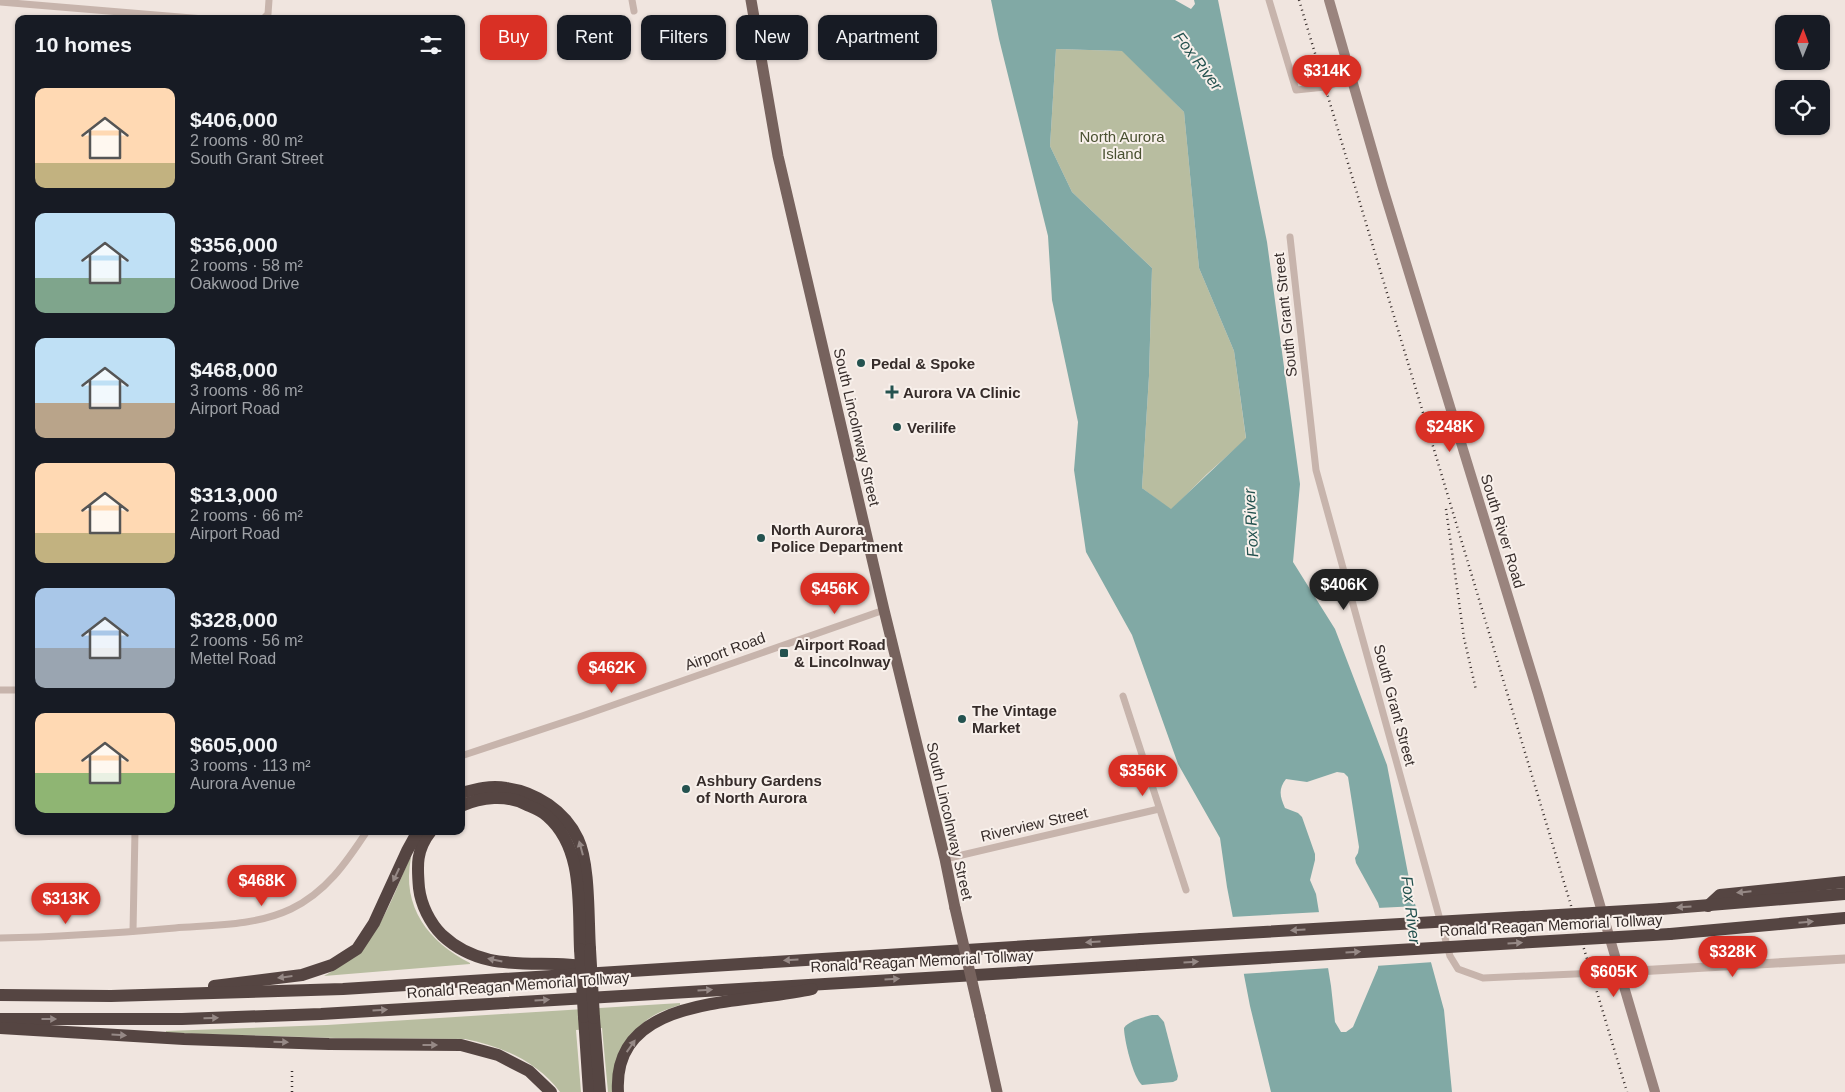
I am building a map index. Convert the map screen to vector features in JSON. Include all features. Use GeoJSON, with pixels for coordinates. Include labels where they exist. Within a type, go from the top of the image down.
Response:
{"type":"FeatureCollection","features":[{"type":"Feature","properties":{"kind":"highway"},"geometry":{"type":"LineString","coordinates":[[465,792],[482,788],[506,788],[530,794],[549,804],[565,818],[578,839],[584,862],[585,949],[589,1017],[589,1092]]}},
{"type":"Feature","properties":{"kind":"highway"},"geometry":{"type":"LineString","coordinates":[[465,804],[473,800],[497,797],[520,801],[546,815],[562,832],[571,853],[576,874],[585,949]]}},
{"type":"Feature","properties":{"kind":"highway"},"geometry":{"type":"LineString","coordinates":[[162,994],[224,984],[302,975],[332,966],[357,948],[374,923],[416,835]]}},
{"type":"Feature","properties":{"kind":"highway"},"geometry":{"type":"LineString","coordinates":[[428,835],[424,840],[416,864],[420,900],[435,928],[453,945],[471,955],[510,963],[573,964],[612,971]]}},
{"type":"Feature","properties":{"kind":"highway"},"geometry":{"type":"LineString","coordinates":[[1708,906],[1720,894],[1845,882]]}},
{"type":"Feature","properties":{"kind":"highway","name":"Ronald Reagan Memorial Tollway"},"geometry":{"type":"LineString","coordinates":[[0,995],[162,994],[343,989],[612,971],[1661,909],[1845,894]]}},
{"type":"Feature","properties":{"kind":"highway","name":"Ronald Reagan Memorial Tollway"},"geometry":{"type":"LineString","coordinates":[[0,1019],[182,1019],[321,1014],[1670,934],[1845,918]]}},
{"type":"Feature","properties":{"kind":"highway"},"geometry":{"type":"LineString","coordinates":[[618,1092],[619,1072],[627,1051],[642,1031],[656,1020],[692,1008],[741,999],[796,993],[843,982]]}},
{"type":"Feature","properties":{"kind":"highway"},"geometry":{"type":"LineString","coordinates":[[589,1017],[600,1092]]}},
{"type":"Feature","properties":{"kind":"highway"},"geometry":{"type":"LineString","coordinates":[[0,1028],[184,1039],[461,1045],[498,1055],[529,1071],[551,1092]]}},
{"type":"Feature","properties":{"kind":"main road","name":"South Lincolnway Street"},"geometry":{"type":"LineString","coordinates":[[751,0],[778,156],[884,610],[945,859],[997,1092]]}},
{"type":"Feature","properties":{"kind":"main road","name":"South River Road"},"geometry":{"type":"LineString","coordinates":[[1329,0],[1392,217],[1538,694],[1655,1092]]}},
{"type":"Feature","properties":{"kind":"street"},"geometry":{"type":"LineString","coordinates":[[266,15],[269,9],[269,0]]}},
{"type":"Feature","properties":{"kind":"street"},"geometry":{"type":"LineString","coordinates":[[632,0],[634,12]]}},
{"type":"Feature","properties":{"kind":"street"},"geometry":{"type":"LineString","coordinates":[[1269,0],[1296,90],[1325,87],[1352,78]]}},
{"type":"Feature","properties":{"kind":"street"},"geometry":{"type":"LineString","coordinates":[[0,2],[156,15]]}},
{"type":"Feature","properties":{"kind":"street","name":"South Grant Street"},"geometry":{"type":"LineString","coordinates":[[1290,237],[1316,470],[1450,956],[1458,969],[1483,978],[1620,972]]}},
{"type":"Feature","properties":{"kind":"street","name":"Airport Road"},"geometry":{"type":"LineString","coordinates":[[465,755],[607,708],[884,610]]}},
{"type":"Feature","properties":{"kind":"street"},"geometry":{"type":"LineString","coordinates":[[0,690],[15,690]]}},
{"type":"Feature","properties":{"kind":"street"},"geometry":{"type":"LineString","coordinates":[[1123,696],[1186,890]]}},
{"type":"Feature","properties":{"kind":"street","name":"Riverview Street"},"geometry":{"type":"LineString","coordinates":[[945,859],[1159,809]]}},
{"type":"Feature","properties":{"kind":"street"},"geometry":{"type":"LineString","coordinates":[[133,932],[134,835]]}},
{"type":"Feature","properties":{"kind":"street"},"geometry":{"type":"LineString","coordinates":[[0,938],[133,932],[242,923],[261,919],[289,910],[312,896],[344,866],[364,835]]}},
{"type":"Feature","properties":{"kind":"street"},"geometry":{"type":"LineString","coordinates":[[1620,972],[1845,959]]}},
{"type":"Feature","properties":{"kind":"green space","name":"North Aurora Island"},"geometry":{"type":"Polygon","coordinates":[[[1056,49],[1123,51],[1184,112],[1199,268],[1234,351],[1246,439],[1171,510],[1142,488],[1149,376],[1152,268],[1072,192],[1050,146],[1056,49]]]}},
{"type":"Feature","properties":{"kind":"green space"},"geometry":{"type":"Polygon","coordinates":[[[410,858],[410,892],[414,907],[421,921],[442,945],[470,964],[324,976],[357,953],[369,940],[386,911],[410,858]]]}},
{"type":"Feature","properties":{"kind":"green space"},"geometry":{"type":"Polygon","coordinates":[[[680,1003],[680,1005],[653,1016],[634,1033],[623,1050],[616,1066],[612,1092],[608,1092],[602,1028],[576,1030],[581,1092],[560,1092],[541,1072],[517,1056],[492,1046],[465,1039],[336,1038],[166,1033],[166,1031],[327,1025],[680,1003]]]}},
{"type":"Feature","properties":{"kind":"water","name":"Fox River"},"geometry":{"type":"Polygon","coordinates":[[[991,0],[1175,0],[1191,9],[1195,4],[1194,0],[1218,0],[1267,242],[1300,484],[1293,562],[1335,629],[1387,765],[1411,889],[1444,1010],[1452,1092],[1271,1092],[1250,1006],[1227,887],[1220,838],[1178,764],[1132,635],[1086,552],[1074,470],[1078,422],[1052,300],[1048,236],[991,0]],[[1056,49],[1050,146],[1072,192],[1152,268],[1149,376],[1142,488],[1171,509],[1246,438],[1234,351],[1199,268],[1184,112],[1122,51],[1056,49]],[[1337,772],[1307,782],[1286,779],[1281,793],[1285,808],[1298,813],[1302,817],[1315,854],[1310,880],[1316,894],[1335,1022],[1341,1032],[1346,1032],[1353,1027],[1378,968],[1381,914],[1378,903],[1356,863],[1355,858],[1359,847],[1348,777],[1344,773],[1337,772]]]}},
{"type":"Feature","properties":{"kind":"water"},"geometry":{"type":"Polygon","coordinates":[[[1158,1015],[1164,1022],[1178,1076],[1177,1080],[1173,1082],[1142,1085],[1132,1067],[1124,1028],[1133,1021],[1158,1015]]]}},
{"type":"Feature","properties":{"kind":"pier"},"geometry":{"type":"Polygon","coordinates":[[[1418,906],[1434,962],[1375,966],[1378,942],[1377,908],[1418,906]]]}},
{"type":"Feature","properties":{"kind":"pier"},"geometry":{"type":"Polygon","coordinates":[[[1321,912],[1330,968],[1241,974],[1231,917],[1321,912]]]}},
{"type":"Feature","properties":{"kind":"railway"},"geometry":{"type":"LineString","coordinates":[[1299,0],[1627,1092]]}},
{"type":"Feature","properties":{"kind":"railway"},"geometry":{"type":"LineString","coordinates":[[1446,509],[1464,638],[1476,690]]}},
{"type":"Feature","properties":{"kind":"railway"},"geometry":{"type":"LineString","coordinates":[[292,1070],[292,1092]]}},
{"type":"Feature","properties":{"kind":"place","name":"Pedal & Spoke"},"geometry":{"type":"Point","coordinates":[861,363]}},
{"type":"Feature","properties":{"kind":"place","name":"Aurora VA Clinic"},"geometry":{"type":"Point","coordinates":[892,392]}},
{"type":"Feature","properties":{"kind":"place","name":"Verilife"},"geometry":{"type":"Point","coordinates":[897,427]}},
{"type":"Feature","properties":{"kind":"place","name":"North Aurora Police Department"},"geometry":{"type":"Point","coordinates":[761,538]}},
{"type":"Feature","properties":{"kind":"place","name":"Airport Road & Lincolnway"},"geometry":{"type":"Point","coordinates":[784,653]}},
{"type":"Feature","properties":{"kind":"place","name":"The Vintage Market"},"geometry":{"type":"Point","coordinates":[962,719]}},
{"type":"Feature","properties":{"kind":"place","name":"Ashbury Gardens of North Aurora"},"geometry":{"type":"Point","coordinates":[686,789]}}]}
